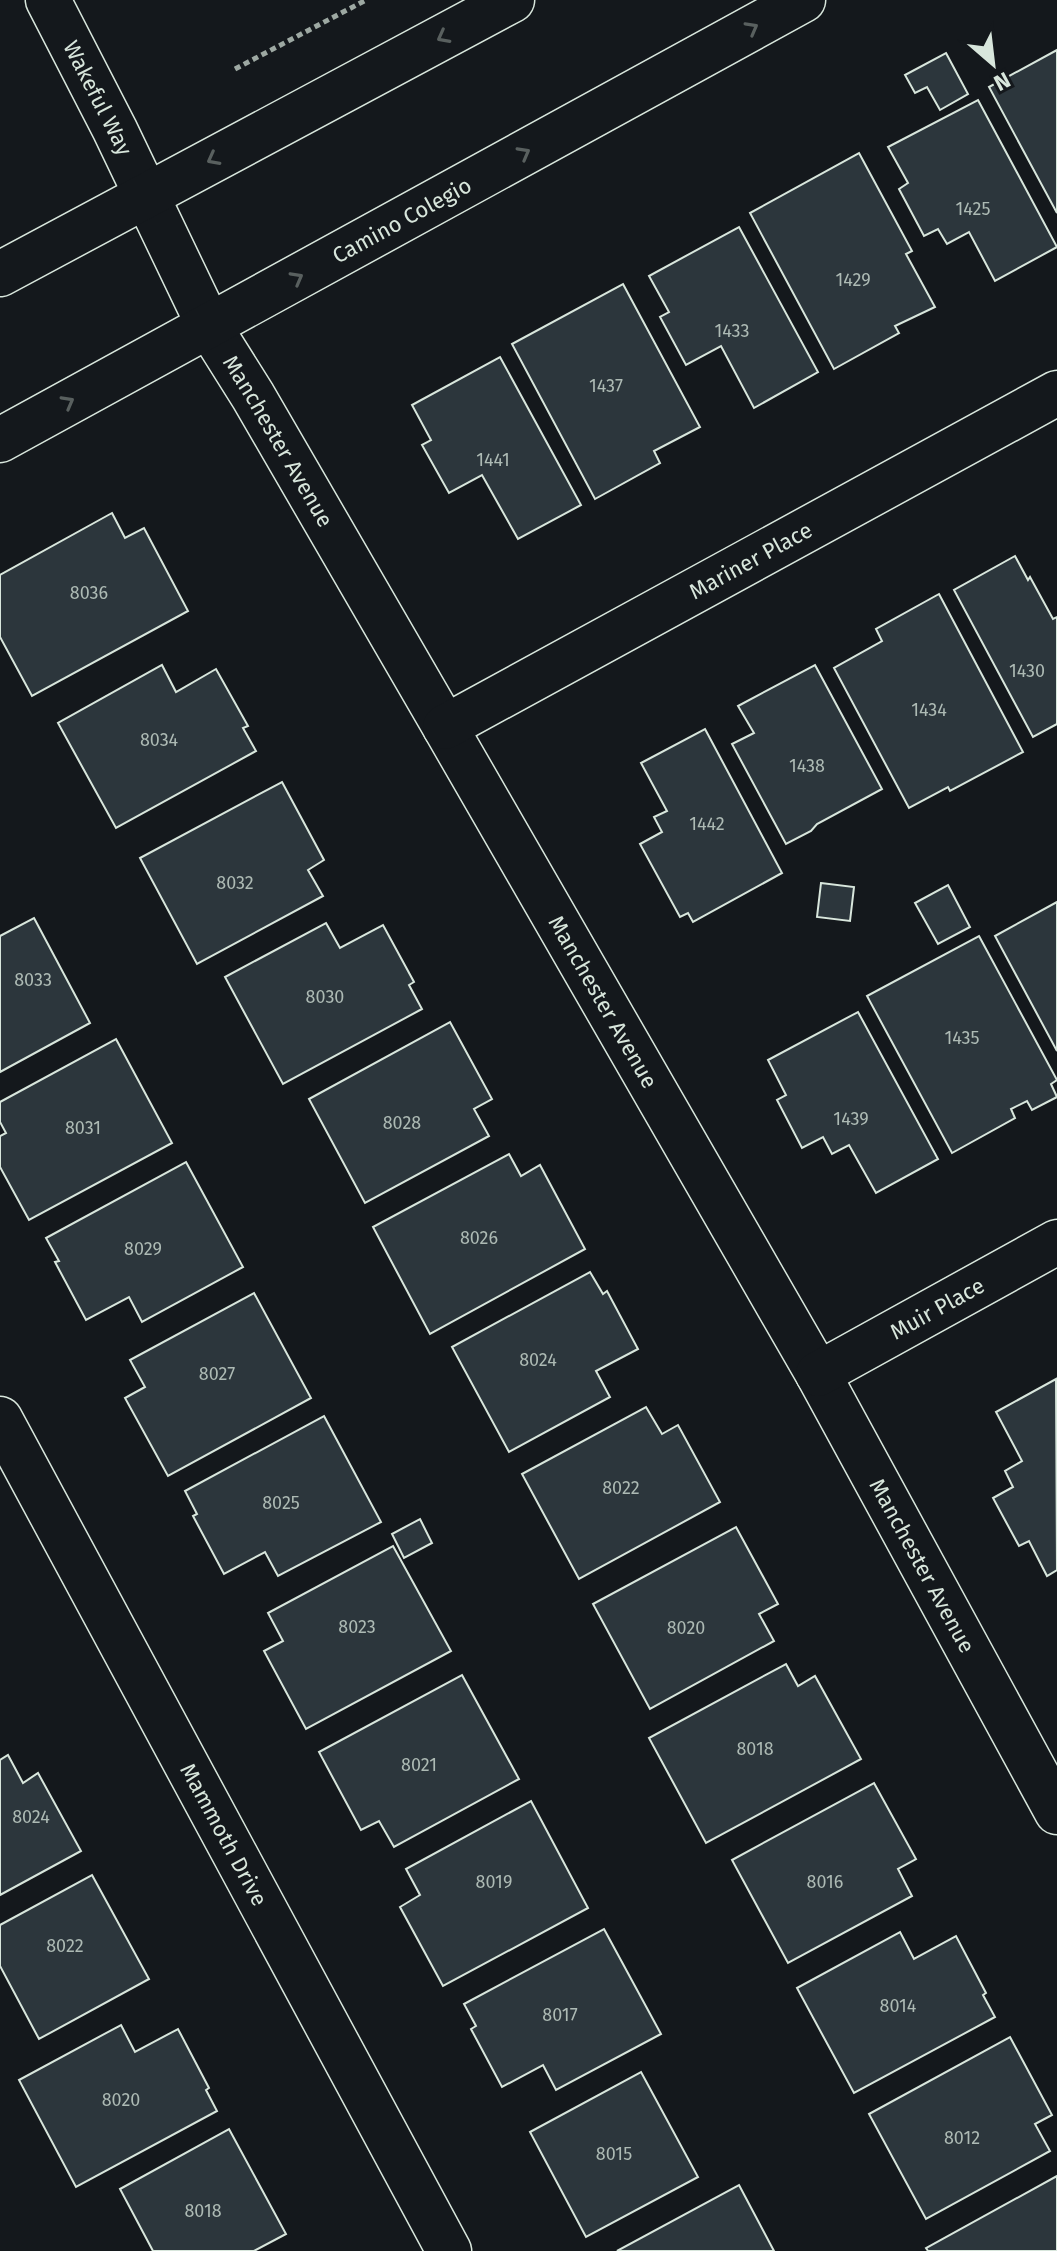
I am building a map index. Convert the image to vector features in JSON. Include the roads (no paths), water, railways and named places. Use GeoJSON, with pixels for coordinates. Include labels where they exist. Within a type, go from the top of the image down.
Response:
{"type":"FeatureCollection","features":[{"type":"Feature","properties":{"kind":"street","name":"Wakeful Way"},"geometry":{"type":"LineString","coordinates":[[48,0],[145,196]]}},
{"type":"Feature","properties":{"kind":"street"},"geometry":{"type":"LineString","coordinates":[[0,274],[512,0]]}},
{"type":"Feature","properties":{"kind":"street","name":"Camino Colegio"},"geometry":{"type":"LineString","coordinates":[[0,440],[803,0]]}},
{"type":"Feature","properties":{"kind":"street","name":"Manchester Avenue"},"geometry":{"type":"LineString","coordinates":[[145,196],[209,326],[253,396],[818,1374],[1057,1812]]}},
{"type":"Feature","properties":{"kind":"street","name":"Mariner Place"},"geometry":{"type":"LineString","coordinates":[[445,727],[1057,393]]}},
{"type":"Feature","properties":{"kind":"street","name":"Muir Place"},"geometry":{"type":"LineString","coordinates":[[818,1374],[1057,1242]]}},
{"type":"Feature","properties":{"kind":"street","name":"Mammoth Drive"},"geometry":{"type":"LineString","coordinates":[[0,1419],[449,2251]]}}]}
